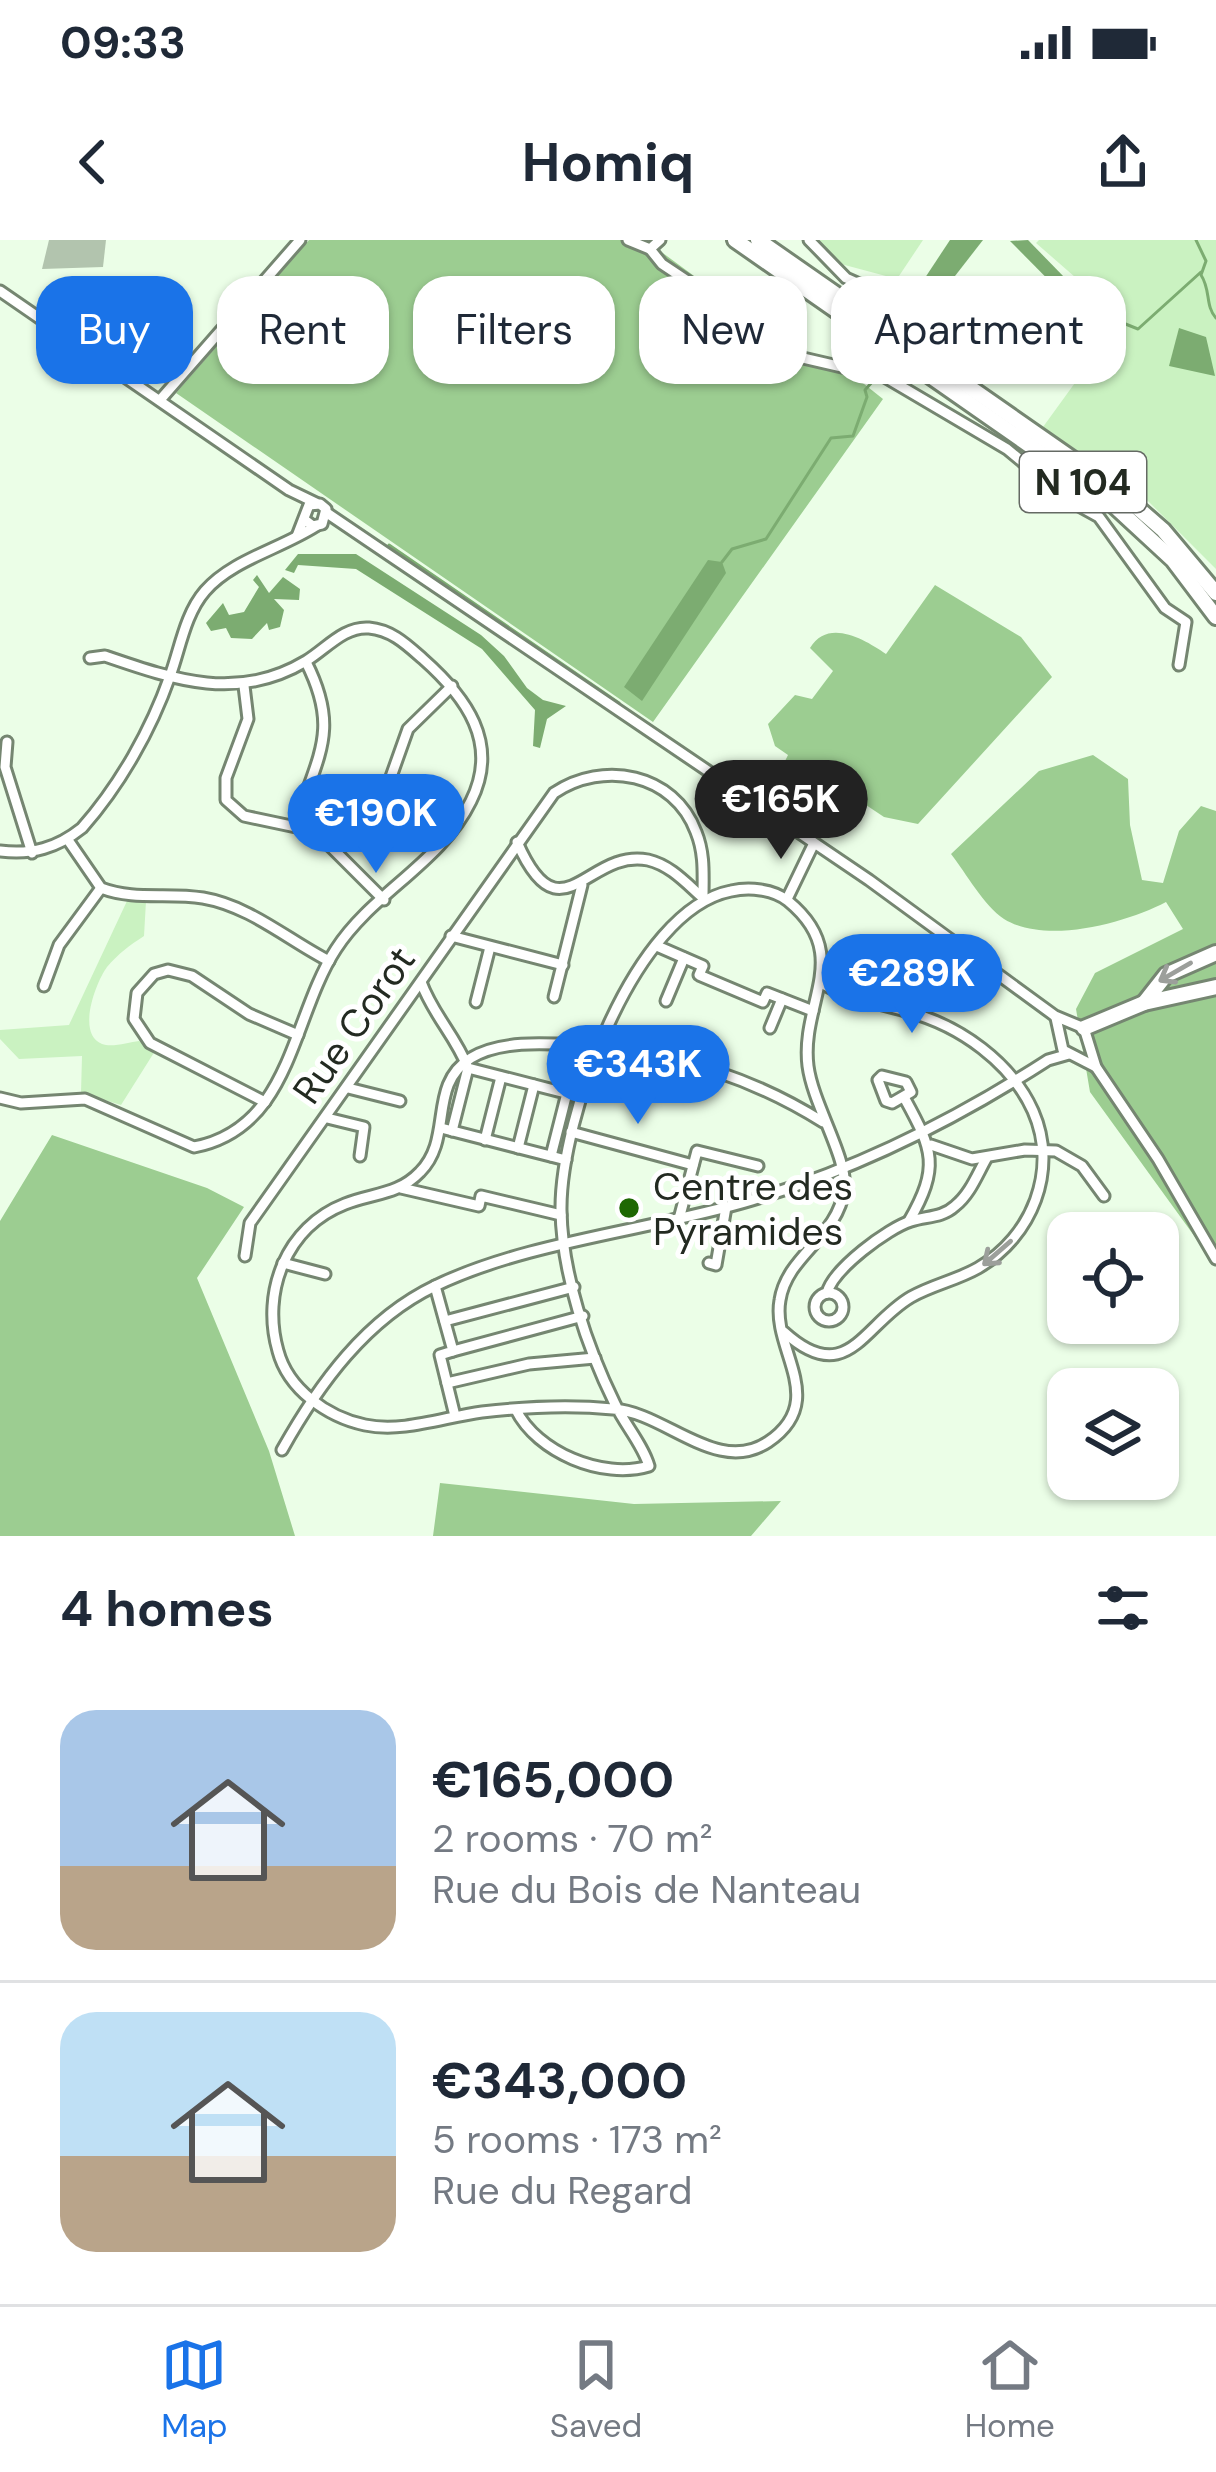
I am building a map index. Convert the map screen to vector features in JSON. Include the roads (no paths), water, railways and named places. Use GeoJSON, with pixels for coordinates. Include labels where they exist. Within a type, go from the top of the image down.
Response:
{"type":"FeatureCollection","features":[{"type":"Feature","properties":{"kind":"highway","name":"N 104"},"geometry":{"type":"LineString","coordinates":[[735,240],[1108,500],[1173,560],[1216,617]]}},
{"type":"Feature","properties":{"kind":"highway","name":"N 104"},"geometry":{"type":"LineString","coordinates":[[758,240],[1117,490],[1163,530],[1216,593]]}},
{"type":"Feature","properties":{"kind":"highway"},"geometry":{"type":"LineString","coordinates":[[1144,1003],[1166,975],[1216,953]]}},
{"type":"Feature","properties":{"kind":"highway"},"geometry":{"type":"LineString","coordinates":[[1076,1036],[1144,1003],[1216,987]]}},
{"type":"Feature","properties":{"kind":"street"},"geometry":{"type":"LineString","coordinates":[[160,400],[300,240]]}},
{"type":"Feature","properties":{"kind":"street"},"geometry":{"type":"LineString","coordinates":[[628,240],[650,250],[662,264],[803,358],[885,376],[1006,449],[1070,501],[1091,510],[1165,608],[1186,622],[1179,664]]}},
{"type":"Feature","properties":{"kind":"street"},"geometry":{"type":"LineString","coordinates":[[650,250],[660,240]]}},
{"type":"Feature","properties":{"kind":"street"},"geometry":{"type":"LineString","coordinates":[[809,240],[844,276]]}},
{"type":"Feature","properties":{"kind":"street"},"geometry":{"type":"LineString","coordinates":[[0,291],[289,490],[316,503],[315,519],[294,540],[234,567],[206,590],[190,616],[150,726],[91,819],[68,840],[32,853],[0,851]]}},
{"type":"Feature","properties":{"kind":"street"},"geometry":{"type":"LineString","coordinates":[[289,490],[315,519],[343,527],[814,843],[1055,1016],[1076,1036],[1216,1258]]}},
{"type":"Feature","properties":{"kind":"street"},"geometry":{"type":"LineString","coordinates":[[0,1098],[21,1103],[86,1099],[194,1147],[236,1133],[265,1102],[329,961],[354,926],[434,852],[472,801],[481,771],[482,740],[472,712],[452,686],[405,643],[373,628],[351,631],[305,662],[244,686],[216,687],[170,678],[105,656],[90,658]]}},
{"type":"Feature","properties":{"kind":"street"},"geometry":{"type":"LineString","coordinates":[[296,824],[326,729],[322,694],[305,662]]}},
{"type":"Feature","properties":{"kind":"street"},"geometry":{"type":"LineString","coordinates":[[244,686],[248,719],[226,778],[226,800],[244,816],[296,824],[332,843],[384,900]]}},
{"type":"Feature","properties":{"kind":"street"},"geometry":{"type":"LineString","coordinates":[[387,788],[408,729],[452,686]]}},
{"type":"Feature","properties":{"kind":"street"},"geometry":{"type":"LineString","coordinates":[[7,742],[5,767],[32,853]]}},
{"type":"Feature","properties":{"kind":"street","name":"Rue Corot"},"geometry":{"type":"LineString","coordinates":[[245,1256],[250,1223],[554,793],[571,781],[604,773],[628,775],[661,788],[691,820],[704,858],[703,898]]}},
{"type":"Feature","properties":{"kind":"street"},"geometry":{"type":"LineString","coordinates":[[68,840],[101,888],[136,897],[206,898],[240,909],[329,961]]}},
{"type":"Feature","properties":{"kind":"street"},"geometry":{"type":"LineString","coordinates":[[517,842],[538,880],[554,888],[582,885],[613,863],[648,860],[667,867],[703,898]]}},
{"type":"Feature","properties":{"kind":"street"},"geometry":{"type":"LineString","coordinates":[[787,899],[814,843]]}},
{"type":"Feature","properties":{"kind":"street"},"geometry":{"type":"LineString","coordinates":[[554,998],[582,885]]}},
{"type":"Feature","properties":{"kind":"street"},"geometry":{"type":"LineString","coordinates":[[44,986],[59,945],[101,888]]}},
{"type":"Feature","properties":{"kind":"street"},"geometry":{"type":"LineString","coordinates":[[421,982],[430,1007],[454,1033],[466,1065],[446,1130],[427,1166],[401,1188],[351,1201],[317,1219],[283,1263],[272,1299],[283,1365],[310,1399],[368,1426],[402,1426],[516,1410],[617,1409],[649,1416],[718,1451],[750,1451],[776,1436],[794,1409],[797,1379],[778,1308],[787,1276],[831,1227],[840,1209],[846,1169],[823,1123],[807,1062],[813,1011],[823,983],[818,941],[787,899],[741,888],[703,898],[657,946],[600,1046],[581,1097],[566,1160],[561,1215],[566,1246],[595,1358],[617,1409],[649,1466],[620,1468],[553,1450],[538,1441],[516,1410]]}},
{"type":"Feature","properties":{"kind":"street"},"geometry":{"type":"LineString","coordinates":[[452,936],[563,964]]}},
{"type":"Feature","properties":{"kind":"street"},"geometry":{"type":"LineString","coordinates":[[476,1002],[490,946]]}},
{"type":"Feature","properties":{"kind":"street"},"geometry":{"type":"LineString","coordinates":[[657,946],[703,966],[699,975],[763,1002],[767,993],[813,1011]]}},
{"type":"Feature","properties":{"kind":"street"},"geometry":{"type":"LineString","coordinates":[[665,1001],[684,958]]}},
{"type":"Feature","properties":{"kind":"street"},"geometry":{"type":"LineString","coordinates":[[265,1102],[150,1043],[134,1019],[137,993],[154,974],[181,971],[249,1014],[298,1035]]}},
{"type":"Feature","properties":{"kind":"street"},"geometry":{"type":"LineString","coordinates":[[782,1330],[796,1344],[821,1354],[852,1350],[904,1301],[982,1266],[1016,1235],[1030,1213],[1042,1178],[1043,1151],[1034,1112],[987,1052],[940,1023],[839,994],[823,983]]}},
{"type":"Feature","properties":{"kind":"street"},"geometry":{"type":"LineString","coordinates":[[770,1028],[782,999]]}},
{"type":"Feature","properties":{"kind":"street"},"geometry":{"type":"LineString","coordinates":[[1074,1055],[1076,1036]]}},
{"type":"Feature","properties":{"kind":"street"},"geometry":{"type":"LineString","coordinates":[[1074,1055],[1076,1036]]}},
{"type":"Feature","properties":{"kind":"street"},"geometry":{"type":"LineString","coordinates":[[282,1450],[310,1399],[359,1343],[435,1286],[566,1246],[726,1208],[846,1169],[924,1133],[1015,1082],[1076,1036]]}},
{"type":"Feature","properties":{"kind":"street"},"geometry":{"type":"LineString","coordinates":[[446,1130],[444,1088],[466,1065],[490,1050],[520,1046],[640,1051],[726,1073],[784,1098],[823,1123]]}},
{"type":"Feature","properties":{"kind":"street"},"geometry":{"type":"LineString","coordinates":[[1048,1060],[1074,1055],[1096,1067]]}},
{"type":"Feature","properties":{"kind":"street"},"geometry":{"type":"LineString","coordinates":[[466,1065],[581,1097]]}},
{"type":"Feature","properties":{"kind":"street"},"geometry":{"type":"LineString","coordinates":[[485,1139],[501,1076]]}},
{"type":"Feature","properties":{"kind":"street"},"geometry":{"type":"LineString","coordinates":[[518,1148],[535,1085]]}},
{"type":"Feature","properties":{"kind":"street"},"geometry":{"type":"LineString","coordinates":[[349,1088],[400,1101]]}},
{"type":"Feature","properties":{"kind":"street"},"geometry":{"type":"LineString","coordinates":[[551,1156],[567,1094]]}},
{"type":"Feature","properties":{"kind":"street"},"geometry":{"type":"LineString","coordinates":[[905,1099],[931,1145],[926,1185],[908,1221]]}},
{"type":"Feature","properties":{"kind":"street"},"geometry":{"type":"LineString","coordinates":[[327,1118],[364,1127],[360,1156]]}},
{"type":"Feature","properties":{"kind":"street"},"geometry":{"type":"LineString","coordinates":[[446,1130],[566,1160]]}},
{"type":"Feature","properties":{"kind":"street"},"geometry":{"type":"LineString","coordinates":[[572,1132],[693,1166]]}},
{"type":"Feature","properties":{"kind":"street"},"geometry":{"type":"LineString","coordinates":[[931,1145],[971,1160],[1011,1151],[1043,1151],[1070,1158],[1104,1196]]}},
{"type":"Feature","properties":{"kind":"street"},"geometry":{"type":"LineString","coordinates":[[679,1219],[697,1150],[758,1166]]}},
{"type":"Feature","properties":{"kind":"street"},"geometry":{"type":"LineString","coordinates":[[827,1293],[841,1269],[908,1221],[952,1209],[968,1193],[986,1159]]}},
{"type":"Feature","properties":{"kind":"street"},"geometry":{"type":"LineString","coordinates":[[401,1188],[479,1206],[482,1196],[561,1215]]}},
{"type":"Feature","properties":{"kind":"street"},"geometry":{"type":"LineString","coordinates":[[709,1263],[716,1264],[726,1208]]}},
{"type":"Feature","properties":{"kind":"street"},"geometry":{"type":"LineString","coordinates":[[283,1263],[325,1274]]}},
{"type":"Feature","properties":{"kind":"street"},"geometry":{"type":"LineString","coordinates":[[435,1286],[453,1351]]}},
{"type":"Feature","properties":{"kind":"street"},"geometry":{"type":"LineString","coordinates":[[445,1321],[574,1287]]}},
{"type":"Feature","properties":{"kind":"street"},"geometry":{"type":"LineString","coordinates":[[455,1417],[440,1354],[583,1316]]}},
{"type":"Feature","properties":{"kind":"street"},"geometry":{"type":"LineString","coordinates":[[447,1383],[529,1364],[595,1358]]}},
{"type":"Feature","properties":{"kind":"waterway"},"geometry":{"type":"LineString","coordinates":[[1196,240],[1206,261],[1201,275],[1216,318]]}},
{"type":"Feature","properties":{"kind":"waterway"},"geometry":{"type":"LineString","coordinates":[[1126,324],[1138,329],[1201,272]]}},
{"type":"Feature","properties":{"kind":"waterway"},"geometry":{"type":"LineString","coordinates":[[722,562],[732,549],[766,539],[831,438],[853,436],[870,384]]}},
{"type":"Feature","properties":{"kind":"waterway"},"geometry":{"type":"LineString","coordinates":[[389,545],[619,703]]}},
{"type":"Feature","properties":{"kind":"place","name":"Centre des Pyramides"},"geometry":{"type":"Point","coordinates":[629,1208]}}]}
